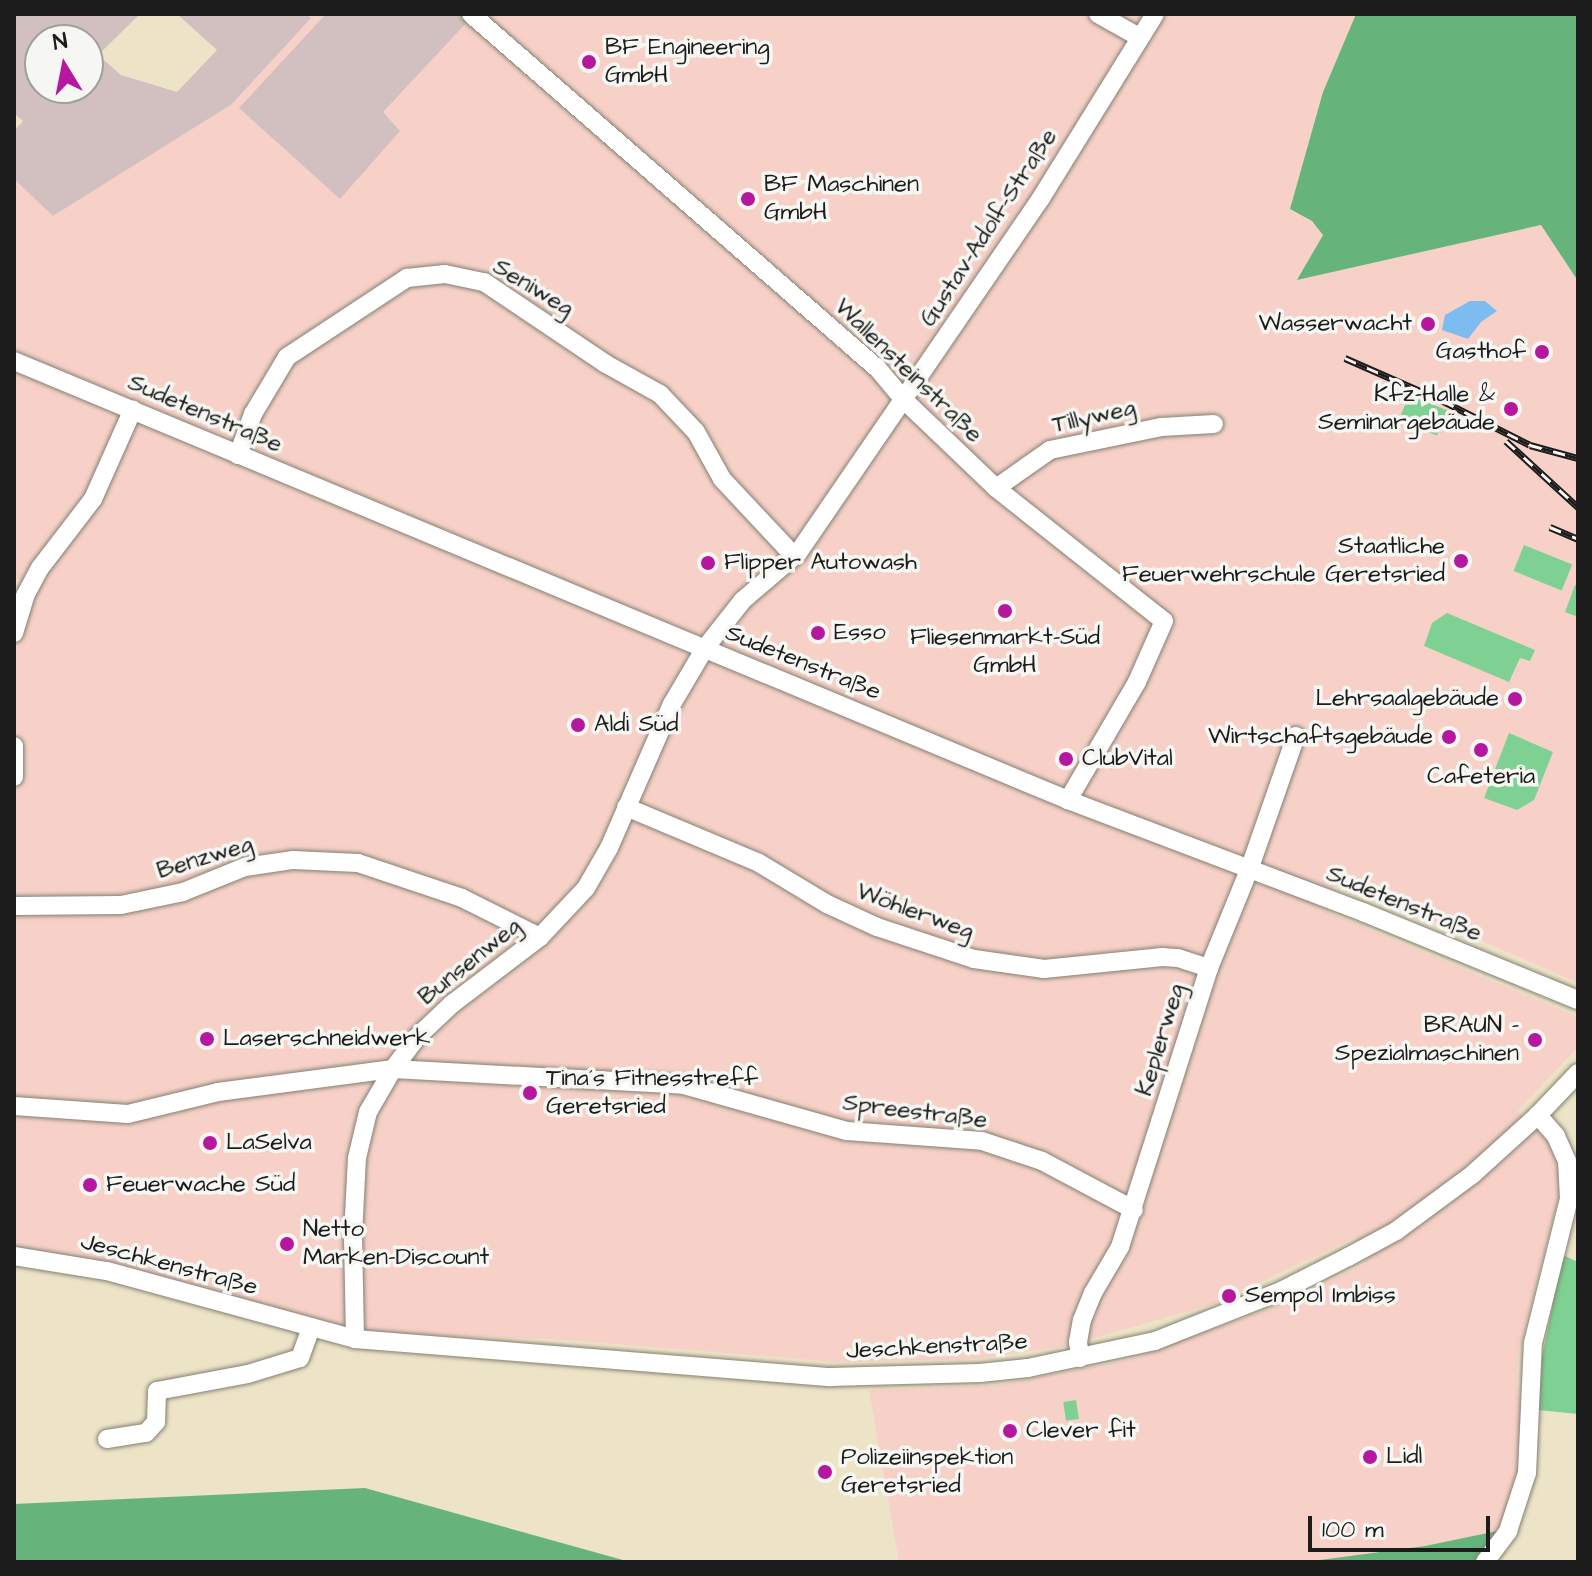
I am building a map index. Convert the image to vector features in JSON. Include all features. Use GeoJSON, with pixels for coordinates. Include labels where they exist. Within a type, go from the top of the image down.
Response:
{"type":"FeatureCollection","features":[{"type":"Feature","properties":{"kind":"street","name":"Wallensteinstraße"},"geometry":{"type":"LineString","coordinates":[[471,14],[878,369],[904,400],[996,488],[1164,621],[1137,682],[1068,800]]}},
{"type":"Feature","properties":{"kind":"street"},"geometry":{"type":"LineString","coordinates":[[1098,14],[1139,37]]}},
{"type":"Feature","properties":{"kind":"street","name":"Gustav-Adolf-Straße"},"geometry":{"type":"LineString","coordinates":[[705,648],[743,600],[794,556],[1044,194],[1155,14]]}},
{"type":"Feature","properties":{"kind":"street","name":"Seniweg"},"geometry":{"type":"LineString","coordinates":[[238,455],[253,414],[287,357],[407,278],[445,274],[484,282],[606,364],[660,394],[696,432],[722,479],[794,556]]}},
{"type":"Feature","properties":{"kind":"street","name":"Sudetenstraße"},"geometry":{"type":"LineString","coordinates":[[14,361],[578,599],[705,648],[1068,800],[1578,1000]]}},
{"type":"Feature","properties":{"kind":"street"},"geometry":{"type":"LineString","coordinates":[[14,633],[25,596],[40,568],[93,499],[133,409]]}},
{"type":"Feature","properties":{"kind":"street","name":"Tillyweg"},"geometry":{"type":"LineString","coordinates":[[996,488],[1050,450],[1161,427],[1214,424]]}},
{"type":"Feature","properties":{"kind":"street","name":"Bunsenweg"},"geometry":{"type":"LineString","coordinates":[[355,1339],[353,1236],[357,1158],[368,1112],[393,1069],[416,1038],[452,1004],[540,937],[565,913],[599,870],[672,704],[705,648]]}},
{"type":"Feature","properties":{"kind":"street","name":"Keplerweg"},"geometry":{"type":"LineString","coordinates":[[1080,1358],[1078,1342],[1082,1320],[1093,1293],[1120,1247],[1134,1210],[1209,968],[1249,870],[1296,736]]}},
{"type":"Feature","properties":{"kind":"street"},"geometry":{"type":"LineString","coordinates":[[14,746],[14,777]]}},
{"type":"Feature","properties":{"kind":"street","name":"Wöhlerweg"},"geometry":{"type":"LineString","coordinates":[[626,807],[759,863],[827,904],[877,927],[974,959],[1044,969],[1162,957],[1178,958],[1209,968]]}},
{"type":"Feature","properties":{"kind":"street","name":"Benzweg"},"geometry":{"type":"LineString","coordinates":[[14,906],[121,905],[183,892],[245,867],[293,860],[358,863],[462,898],[540,937]]}},
{"type":"Feature","properties":{"kind":"street","name":"Spreestraße"},"geometry":{"type":"LineString","coordinates":[[14,1106],[128,1114],[218,1092],[393,1069],[684,1085],[847,1131],[964,1137],[1042,1161],[1134,1210]]}},
{"type":"Feature","properties":{"kind":"street","name":"Jeschkenstraße"},"geometry":{"type":"LineString","coordinates":[[14,1256],[107,1271],[355,1339],[830,1377],[980,1373],[1080,1358],[1155,1341],[1225,1315],[1348,1257],[1396,1231],[1437,1200],[1538,1115],[1578,1073]]}},
{"type":"Feature","properties":{"kind":"street"},"geometry":{"type":"LineString","coordinates":[[1485,1562],[1508,1531],[1520,1499],[1530,1456],[1533,1343],[1569,1199],[1571,1179],[1556,1136],[1538,1115]]}},
{"type":"Feature","properties":{"kind":"street"},"geometry":{"type":"LineString","coordinates":[[107,1439],[146,1433],[156,1422],[157,1391],[248,1374],[300,1358],[311,1327]]}},
{"type":"Feature","properties":{"kind":"shaded area"},"geometry":{"type":"Polygon","coordinates":[[[14,14],[140,14],[104,49],[104,24],[24,24],[24,104],[104,104],[104,60],[121,75],[177,92],[217,50],[177,14],[307,14],[311,18],[232,104],[53,216],[14,179],[14,131],[23,121],[14,113],[14,14]]]}},
{"type":"Feature","properties":{"kind":"shaded area"},"geometry":{"type":"Polygon","coordinates":[[[307,14],[1356,14],[1323,92],[1290,210],[1312,221],[1323,234],[1298,280],[1542,225],[1578,281],[1578,983],[1477,939],[1334,885],[1328,912],[1578,1017],[1578,1047],[1518,1111],[1547,1141],[1558,1164],[1562,1184],[1518,1354],[1517,1383],[1524,1438],[1521,1468],[1502,1530],[1425,1546],[1305,1562],[899,1562],[869,1390],[998,1385],[1128,1360],[1272,1308],[1366,1264],[1356,1237],[1214,1304],[1066,1346],[976,1359],[837,1362],[552,1339],[350,1333],[14,1249],[14,594],[20,581],[14,577],[14,179],[53,216],[232,104],[311,17],[307,14]]]}},
{"type":"Feature","properties":{"kind":"shaded area"},"geometry":{"type":"Polygon","coordinates":[[[326,14],[460,14],[468,21],[383,112],[400,131],[340,199],[239,108],[326,14]]]}},
{"type":"Feature","properties":{"kind":"green space"},"geometry":{"type":"Polygon","coordinates":[[[1356,14],[1578,14],[1578,281],[1541,225],[1297,280],[1323,235],[1312,221],[1290,209],[1323,92],[1356,14]]]}},
{"type":"Feature","properties":{"kind":"green space"},"geometry":{"type":"Polygon","coordinates":[[[1409,395],[1447,410],[1437,435],[1399,420],[1409,395]]]}},
{"type":"Feature","properties":{"kind":"green space"},"geometry":{"type":"Polygon","coordinates":[[[1524,545],[1572,564],[1562,590],[1514,571],[1524,545]]]}},
{"type":"Feature","properties":{"kind":"green space"},"geometry":{"type":"Polygon","coordinates":[[[1575,585],[1578,586],[1578,617],[1565,612],[1575,585]]]}},
{"type":"Feature","properties":{"kind":"green space"},"geometry":{"type":"Polygon","coordinates":[[[1447,613],[1535,650],[1530,661],[1520,658],[1509,682],[1424,646],[1432,623],[1447,613]]]}},
{"type":"Feature","properties":{"kind":"green space"},"geometry":{"type":"Polygon","coordinates":[[[1509,733],[1553,752],[1534,800],[1517,810],[1484,798],[1509,733]]]}},
{"type":"Feature","properties":{"kind":"green space"},"geometry":{"type":"Polygon","coordinates":[[[1563,1255],[1578,1262],[1578,1414],[1538,1410],[1542,1357],[1563,1255]]]}},
{"type":"Feature","properties":{"kind":"green space"},"geometry":{"type":"Polygon","coordinates":[[[1076,1400],[1079,1419],[1066,1421],[1063,1402],[1076,1400]]]}},
{"type":"Feature","properties":{"kind":"green space"},"geometry":{"type":"Polygon","coordinates":[[[365,1488],[630,1562],[14,1562],[14,1504],[365,1488]]]}},
{"type":"Feature","properties":{"kind":"green space"},"geometry":{"type":"Polygon","coordinates":[[[1502,1530],[1477,1562],[1305,1562],[1425,1546],[1502,1530]]]}},
{"type":"Feature","properties":{"kind":"water"},"geometry":{"type":"Polygon","coordinates":[[[1470,301],[1485,301],[1497,311],[1481,322],[1468,339],[1442,330],[1445,315],[1470,301]]]}},
{"type":"Feature","properties":{"kind":"railway"},"geometry":{"type":"LineString","coordinates":[[1345,358],[1443,401],[1530,445],[1578,458]]}},
{"type":"Feature","properties":{"kind":"railway"},"geometry":{"type":"LineString","coordinates":[[1506,441],[1578,507]]}},
{"type":"Feature","properties":{"kind":"railway"},"geometry":{"type":"LineString","coordinates":[[1550,527],[1578,539]]}},
{"type":"Feature","properties":{"kind":"place","name":"BF Engineering GmbH"},"geometry":{"type":"Point","coordinates":[589,62]}},
{"type":"Feature","properties":{"kind":"place","name":"BF Maschinen GmbH"},"geometry":{"type":"Point","coordinates":[748,199]}},
{"type":"Feature","properties":{"kind":"place","name":"Wasserwacht"},"geometry":{"type":"Point","coordinates":[1428,324]}},
{"type":"Feature","properties":{"kind":"place","name":"Gasthof"},"geometry":{"type":"Point","coordinates":[1542,352]}},
{"type":"Feature","properties":{"kind":"place","name":"Kfz-Halle & Seminargebäude"},"geometry":{"type":"Point","coordinates":[1511,409]}},
{"type":"Feature","properties":{"kind":"place","name":"Staatliche Feuerwehrschule Geretsried"},"geometry":{"type":"Point","coordinates":[1461,561]}},
{"type":"Feature","properties":{"kind":"place","name":"Flipper Autowash"},"geometry":{"type":"Point","coordinates":[708,563]}},
{"type":"Feature","properties":{"kind":"place","name":"Fliesenmarkt-Süd GmbH"},"geometry":{"type":"Point","coordinates":[1005,611]}},
{"type":"Feature","properties":{"kind":"place","name":"Esso"},"geometry":{"type":"Point","coordinates":[818,633]}},
{"type":"Feature","properties":{"kind":"place","name":"Lehrsaalgebäude"},"geometry":{"type":"Point","coordinates":[1515,699]}},
{"type":"Feature","properties":{"kind":"place","name":"Aldi Süd"},"geometry":{"type":"Point","coordinates":[578,725]}},
{"type":"Feature","properties":{"kind":"place","name":"Wirtschaftsgebäude"},"geometry":{"type":"Point","coordinates":[1449,737]}},
{"type":"Feature","properties":{"kind":"place","name":"Cafeteria"},"geometry":{"type":"Point","coordinates":[1481,750]}},
{"type":"Feature","properties":{"kind":"place","name":"ClubVital"},"geometry":{"type":"Point","coordinates":[1066,759]}},
{"type":"Feature","properties":{"kind":"place","name":"Laserschneidwerk"},"geometry":{"type":"Point","coordinates":[207,1039]}},
{"type":"Feature","properties":{"kind":"place","name":"BRAUN – Spezialmaschinen"},"geometry":{"type":"Point","coordinates":[1535,1040]}},
{"type":"Feature","properties":{"kind":"place","name":"Tina´s Fitnesstreff Geretsried"},"geometry":{"type":"Point","coordinates":[530,1093]}},
{"type":"Feature","properties":{"kind":"place","name":"LaSelva"},"geometry":{"type":"Point","coordinates":[210,1143]}},
{"type":"Feature","properties":{"kind":"place","name":"Feuerwache Süd"},"geometry":{"type":"Point","coordinates":[90,1185]}},
{"type":"Feature","properties":{"kind":"place","name":"Netto Marken-Discount"},"geometry":{"type":"Point","coordinates":[287,1244]}},
{"type":"Feature","properties":{"kind":"place","name":"Sempol Imbiss"},"geometry":{"type":"Point","coordinates":[1229,1296]}},
{"type":"Feature","properties":{"kind":"place","name":"Clever fit"},"geometry":{"type":"Point","coordinates":[1010,1431]}},
{"type":"Feature","properties":{"kind":"place","name":"Lidl"},"geometry":{"type":"Point","coordinates":[1370,1457]}},
{"type":"Feature","properties":{"kind":"place","name":"Polizeiinspektion Geretsried"},"geometry":{"type":"Point","coordinates":[825,1472]}}]}
